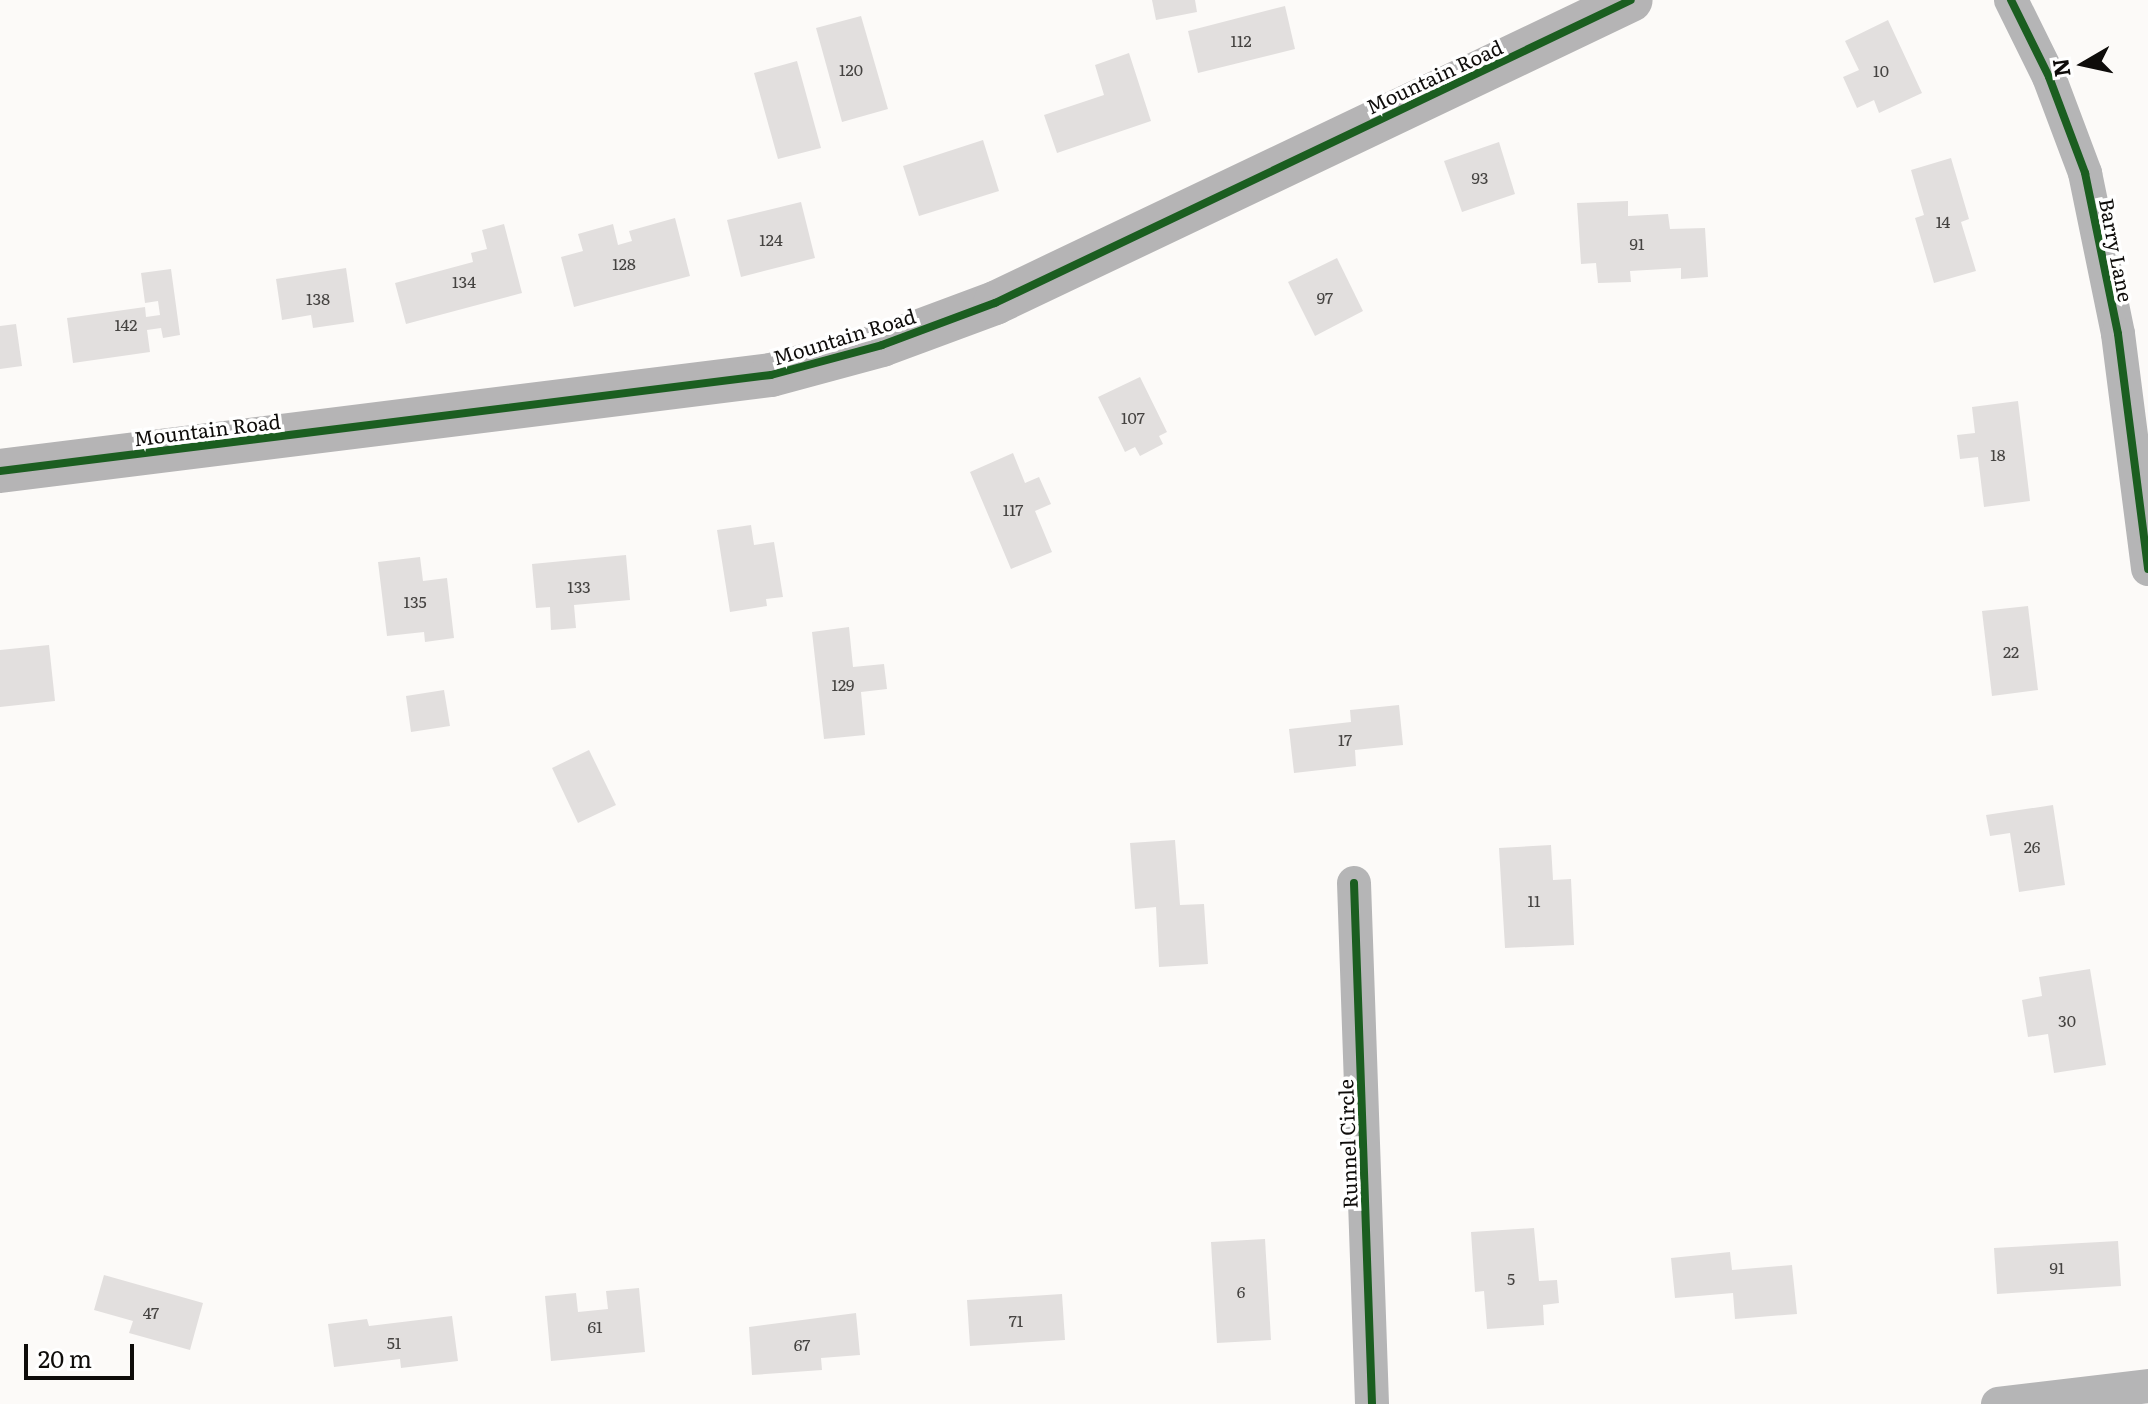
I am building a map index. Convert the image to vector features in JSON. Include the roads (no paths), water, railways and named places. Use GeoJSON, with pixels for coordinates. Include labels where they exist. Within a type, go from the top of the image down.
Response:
{"type":"FeatureCollection","features":[{"type":"Feature","properties":{"kind":"street","name":"Mountain Road"},"geometry":{"type":"LineString","coordinates":[[0,471],[756,378],[882,345],[995,303],[1631,0]]}},
{"type":"Feature","properties":{"kind":"street","name":"Barry Lane"},"geometry":{"type":"LineString","coordinates":[[2011,0],[2049,77],[2085,173],[2118,334],[2148,569]]}},
{"type":"Feature","properties":{"kind":"street","name":"Runnel Circle"},"geometry":{"type":"LineString","coordinates":[[1354,883],[1372,1404]]}},
{"type":"Feature","properties":{"kind":"street"},"geometry":{"type":"LineString","coordinates":[[1998,1404],[2148,1386]]}}]}
